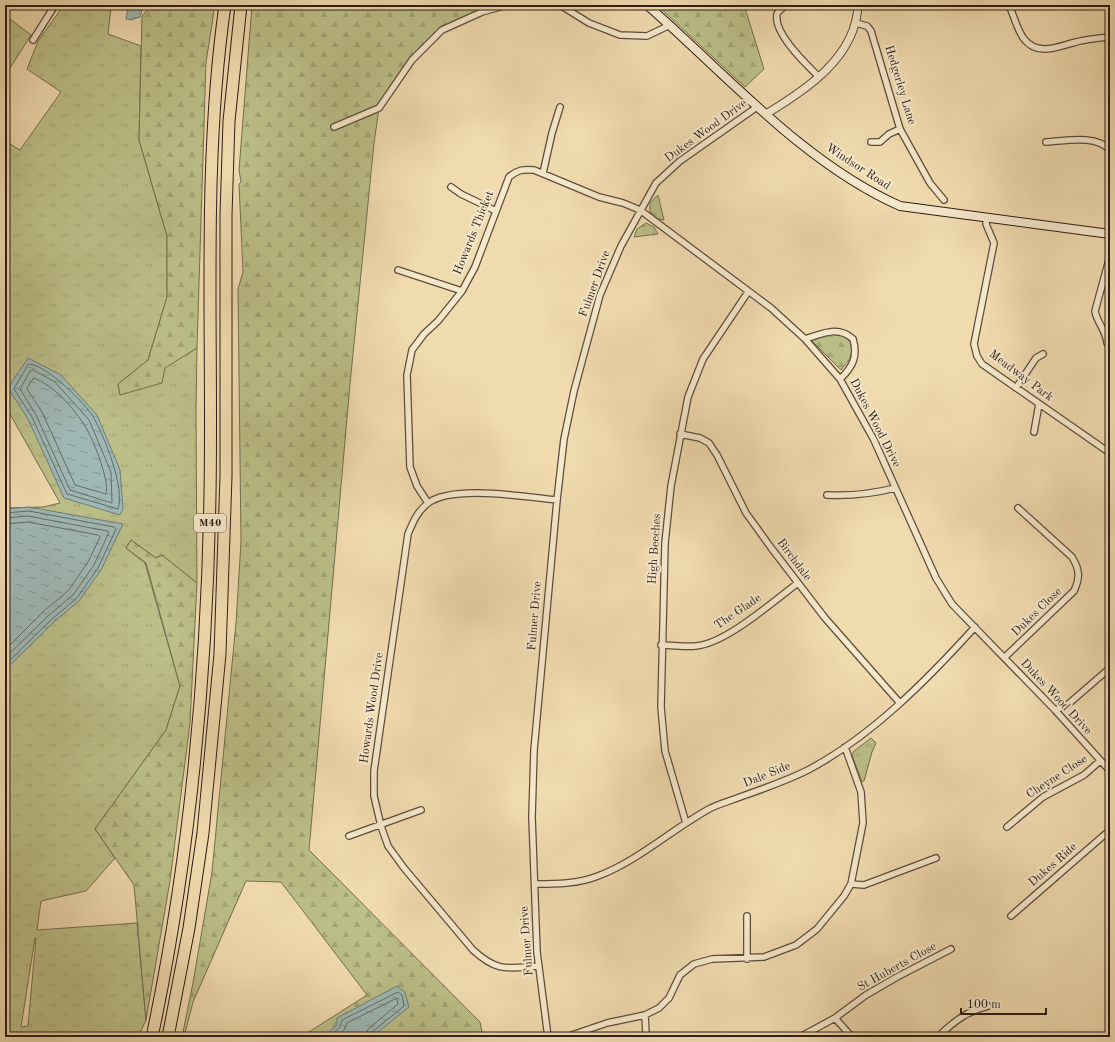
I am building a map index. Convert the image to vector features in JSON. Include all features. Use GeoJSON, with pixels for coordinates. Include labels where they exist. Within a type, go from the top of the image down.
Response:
{"type":"FeatureCollection","features":[{"type":"Feature","properties":{"kind":"highway","name":"M40"},"geometry":{"type":"LineString","coordinates":[[152,1037],[170,942],[190,808],[206,628],[210,491],[212,144],[218,54],[225,5]]}},
{"type":"Feature","properties":{"kind":"highway","name":"M40"},"geometry":{"type":"LineString","coordinates":[[168,1037],[189,928],[203,833],[220,654],[226,476],[226,215],[229,121],[241,5]]}},
{"type":"Feature","properties":{"kind":"main road","name":"Windsor Road"},"geometry":{"type":"LineString","coordinates":[[647,5],[757,107],[817,155],[874,194],[900,206],[1110,234]]}},
{"type":"Feature","properties":{"kind":"street"},"geometry":{"type":"LineString","coordinates":[[33,40],[55,5]]}},
{"type":"Feature","properties":{"kind":"street"},"geometry":{"type":"LineString","coordinates":[[334,127],[379,108],[412,60],[442,30],[482,12],[507,5]]}},
{"type":"Feature","properties":{"kind":"street"},"geometry":{"type":"LineString","coordinates":[[560,5],[589,23],[620,36],[647,36],[670,25]]}},
{"type":"Feature","properties":{"kind":"street"},"geometry":{"type":"LineString","coordinates":[[785,5],[776,16],[786,41],[818,76]]}},
{"type":"Feature","properties":{"kind":"street"},"geometry":{"type":"LineString","coordinates":[[766,114],[794,97],[835,61],[845,49],[856,23],[858,5]]}},
{"type":"Feature","properties":{"kind":"street"},"geometry":{"type":"LineString","coordinates":[[1009,5],[1025,40],[1034,47],[1052,49],[1088,40],[1110,37]]}},
{"type":"Feature","properties":{"kind":"street","name":"Hedgerley Lane"},"geometry":{"type":"LineString","coordinates":[[856,23],[867,26],[874,38],[900,129],[930,183],[944,200]]}},
{"type":"Feature","properties":{"kind":"street"},"geometry":{"type":"LineString","coordinates":[[543,173],[552,133],[560,107]]}},
{"type":"Feature","properties":{"kind":"street","name":"Dukes Wood Drive"},"geometry":{"type":"LineString","coordinates":[[757,107],[680,160],[656,183],[640,210],[771,308],[805,339],[840,379],[863,417],[936,578],[952,604],[1055,710],[1110,772]]}},
{"type":"Feature","properties":{"kind":"street"},"geometry":{"type":"LineString","coordinates":[[871,142],[880,142],[889,134],[900,129]]}},
{"type":"Feature","properties":{"kind":"street"},"geometry":{"type":"LineString","coordinates":[[1046,142],[1076,140],[1096,141],[1110,150]]}},
{"type":"Feature","properties":{"kind":"street","name":"Howards Thicket"},"geometry":{"type":"LineString","coordinates":[[428,503],[417,486],[410,467],[407,374],[412,350],[462,291],[475,266],[509,177],[515,172],[523,169],[534,170],[599,197],[623,203],[640,210]]}},
{"type":"Feature","properties":{"kind":"street"},"geometry":{"type":"LineString","coordinates":[[451,187],[461,194],[496,211]]}},
{"type":"Feature","properties":{"kind":"street","name":"Fulmer Drive"},"geometry":{"type":"LineString","coordinates":[[548,1037],[539,966],[532,817],[534,750],[557,500],[564,439],[574,391],[600,295],[621,246],[640,210]]}},
{"type":"Feature","properties":{"kind":"street","name":"Meadway Park"},"geometry":{"type":"LineString","coordinates":[[987,217],[986,224],[994,243],[974,344],[977,356],[982,364],[1110,454]]}},
{"type":"Feature","properties":{"kind":"street"},"geometry":{"type":"LineString","coordinates":[[1107,343],[1106,334],[1096,317],[1095,311],[1110,256]]}},
{"type":"Feature","properties":{"kind":"street"},"geometry":{"type":"LineString","coordinates":[[398,270],[462,291]]}},
{"type":"Feature","properties":{"kind":"street","name":"High Beeches"},"geometry":{"type":"LineString","coordinates":[[686,823],[665,752],[660,707],[665,543],[671,486],[688,397],[703,359],[748,292]]}},
{"type":"Feature","properties":{"kind":"street"},"geometry":{"type":"LineString","coordinates":[[805,339],[832,331],[842,332],[853,339],[856,357],[848,371],[840,379]]}},
{"type":"Feature","properties":{"kind":"street"},"geometry":{"type":"LineString","coordinates":[[1016,388],[1036,358],[1043,354]]}},
{"type":"Feature","properties":{"kind":"street"},"geometry":{"type":"LineString","coordinates":[[1034,432],[1038,404]]}},
{"type":"Feature","properties":{"kind":"street","name":"Birchdale"},"geometry":{"type":"LineString","coordinates":[[680,434],[700,438],[709,443],[717,455],[746,513],[798,583],[899,702]]}},
{"type":"Feature","properties":{"kind":"street"},"geometry":{"type":"LineString","coordinates":[[826,495],[851,496],[873,494],[895,488]]}},
{"type":"Feature","properties":{"kind":"street","name":"Howards Wood Drive"},"geometry":{"type":"LineString","coordinates":[[539,966],[501,968],[485,961],[404,868],[388,846],[381,826],[374,796],[374,771],[407,542],[416,515],[428,503],[443,495],[460,492],[557,500]]}},
{"type":"Feature","properties":{"kind":"street","name":"Dukes Close"},"geometry":{"type":"LineString","coordinates":[[1005,658],[1074,592],[1079,579],[1078,567],[1072,557],[1018,508]]}},
{"type":"Feature","properties":{"kind":"street","name":"The Glade"},"geometry":{"type":"LineString","coordinates":[[661,645],[696,646],[714,641],[728,634],[798,583]]}},
{"type":"Feature","properties":{"kind":"street","name":"Dale Side"},"geometry":{"type":"LineString","coordinates":[[535,884],[566,884],[596,877],[626,864],[686,823],[711,808],[768,788],[807,770],[845,747],[870,728],[935,671],[975,627]]}},
{"type":"Feature","properties":{"kind":"street"},"geometry":{"type":"LineString","coordinates":[[1055,710],[1066,706],[1110,668]]}},
{"type":"Feature","properties":{"kind":"street"},"geometry":{"type":"LineString","coordinates":[[566,1037],[607,1023],[645,1015],[659,1008],[669,998],[680,975],[694,964],[712,959],[747,959],[764,957],[801,941],[817,929],[844,896],[851,884],[863,823],[862,792],[845,747]]}},
{"type":"Feature","properties":{"kind":"street","name":"Cheyne Close"},"geometry":{"type":"LineString","coordinates":[[1007,827],[1043,797],[1084,775],[1100,761]]}},
{"type":"Feature","properties":{"kind":"street"},"geometry":{"type":"LineString","coordinates":[[349,836],[381,826],[421,810]]}},
{"type":"Feature","properties":{"kind":"street","name":"Dukes Ride"},"geometry":{"type":"LineString","coordinates":[[1011,916],[1110,830]]}},
{"type":"Feature","properties":{"kind":"street"},"geometry":{"type":"LineString","coordinates":[[851,884],[864,885],[936,858]]}},
{"type":"Feature","properties":{"kind":"street"},"geometry":{"type":"LineString","coordinates":[[747,916],[747,959]]}},
{"type":"Feature","properties":{"kind":"street","name":"St Huberts Close"},"geometry":{"type":"LineString","coordinates":[[800,1037],[835,1018],[866,995],[951,949]]}},
{"type":"Feature","properties":{"kind":"street"},"geometry":{"type":"LineString","coordinates":[[940,1037],[942,1033],[959,1017],[975,1009],[988,1006]]}},
{"type":"Feature","properties":{"kind":"street"},"geometry":{"type":"LineString","coordinates":[[645,1015],[646,1034]]}},
{"type":"Feature","properties":{"kind":"street"},"geometry":{"type":"LineString","coordinates":[[835,1018],[852,1037]]}},
{"type":"Feature","properties":{"kind":"green space"},"geometry":{"type":"Polygon","coordinates":[[[64,5],[107,5],[111,7],[108,34],[141,46],[139,140],[167,236],[167,297],[148,360],[118,384],[120,394],[197,348],[197,583],[162,555],[156,558],[131,540],[126,548],[145,563],[180,686],[166,730],[95,829],[115,858],[86,891],[41,901],[37,930],[137,923],[146,1020],[138,1037],[5,1037],[5,508],[43,507],[60,503],[5,405],[5,141],[20,150],[61,92],[27,69],[38,41],[64,5]],[[36,938],[21,1027],[28,1026],[36,938]]]}},
{"type":"Feature","properties":{"kind":"green space"},"geometry":{"type":"Polygon","coordinates":[[[152,5],[215,5],[206,62],[197,348],[165,368],[162,383],[120,395],[118,384],[148,360],[167,297],[167,236],[139,140],[142,16],[152,5]]]}},
{"type":"Feature","properties":{"kind":"green space"},"geometry":{"type":"Polygon","coordinates":[[[252,5],[490,5],[448,25],[380,101],[374,143],[350,384],[309,850],[480,1022],[483,1037],[301,1037],[367,995],[281,882],[246,881],[193,1002],[184,1037],[182,1037],[212,872],[236,623],[241,542],[238,289],[243,272],[239,184],[241,182],[239,170],[252,5]]]}},
{"type":"Feature","properties":{"kind":"green space"},"geometry":{"type":"Polygon","coordinates":[[[657,5],[744,5],[764,69],[745,87],[657,5]]]}},
{"type":"Feature","properties":{"kind":"green space"},"geometry":{"type":"Polygon","coordinates":[[[5,15],[31,35],[5,76],[5,15]]]}},
{"type":"Feature","properties":{"kind":"green space"},"geometry":{"type":"Polygon","coordinates":[[[658,195],[664,220],[654,218],[650,211],[650,203],[658,195]]]}},
{"type":"Feature","properties":{"kind":"green space"},"geometry":{"type":"Polygon","coordinates":[[[646,223],[654,227],[658,234],[634,237],[637,229],[646,223]]]}},
{"type":"Feature","properties":{"kind":"green space"},"geometry":{"type":"Polygon","coordinates":[[[836,332],[848,340],[855,352],[841,370],[812,341],[816,335],[836,332]]]}},
{"type":"Feature","properties":{"kind":"green space"},"geometry":{"type":"Polygon","coordinates":[[[131,540],[156,558],[162,555],[197,583],[190,723],[170,881],[146,1020],[134,885],[95,829],[166,730],[180,686],[146,563],[126,548],[131,540]]]}},
{"type":"Feature","properties":{"kind":"green space"},"geometry":{"type":"Polygon","coordinates":[[[871,738],[876,743],[864,781],[862,782],[852,755],[854,751],[871,738]]]}},
{"type":"Feature","properties":{"kind":"water"},"geometry":{"type":"Polygon","coordinates":[[[140,5],[142,10],[140,17],[131,20],[126,19],[128,6],[140,5]]]}},
{"type":"Feature","properties":{"kind":"water"},"geometry":{"type":"Polygon","coordinates":[[[28,358],[61,375],[97,415],[120,470],[123,509],[120,515],[64,498],[28,419],[8,388],[28,358]]]}},
{"type":"Feature","properties":{"kind":"water"},"geometry":{"type":"Polygon","coordinates":[[[29,507],[123,524],[101,570],[79,601],[55,621],[5,670],[5,509],[29,507]]]}},
{"type":"Feature","properties":{"kind":"water"},"geometry":{"type":"Polygon","coordinates":[[[397,986],[405,992],[409,1007],[372,1037],[318,1037],[325,1035],[337,1025],[337,1018],[397,986]]]}}]}
